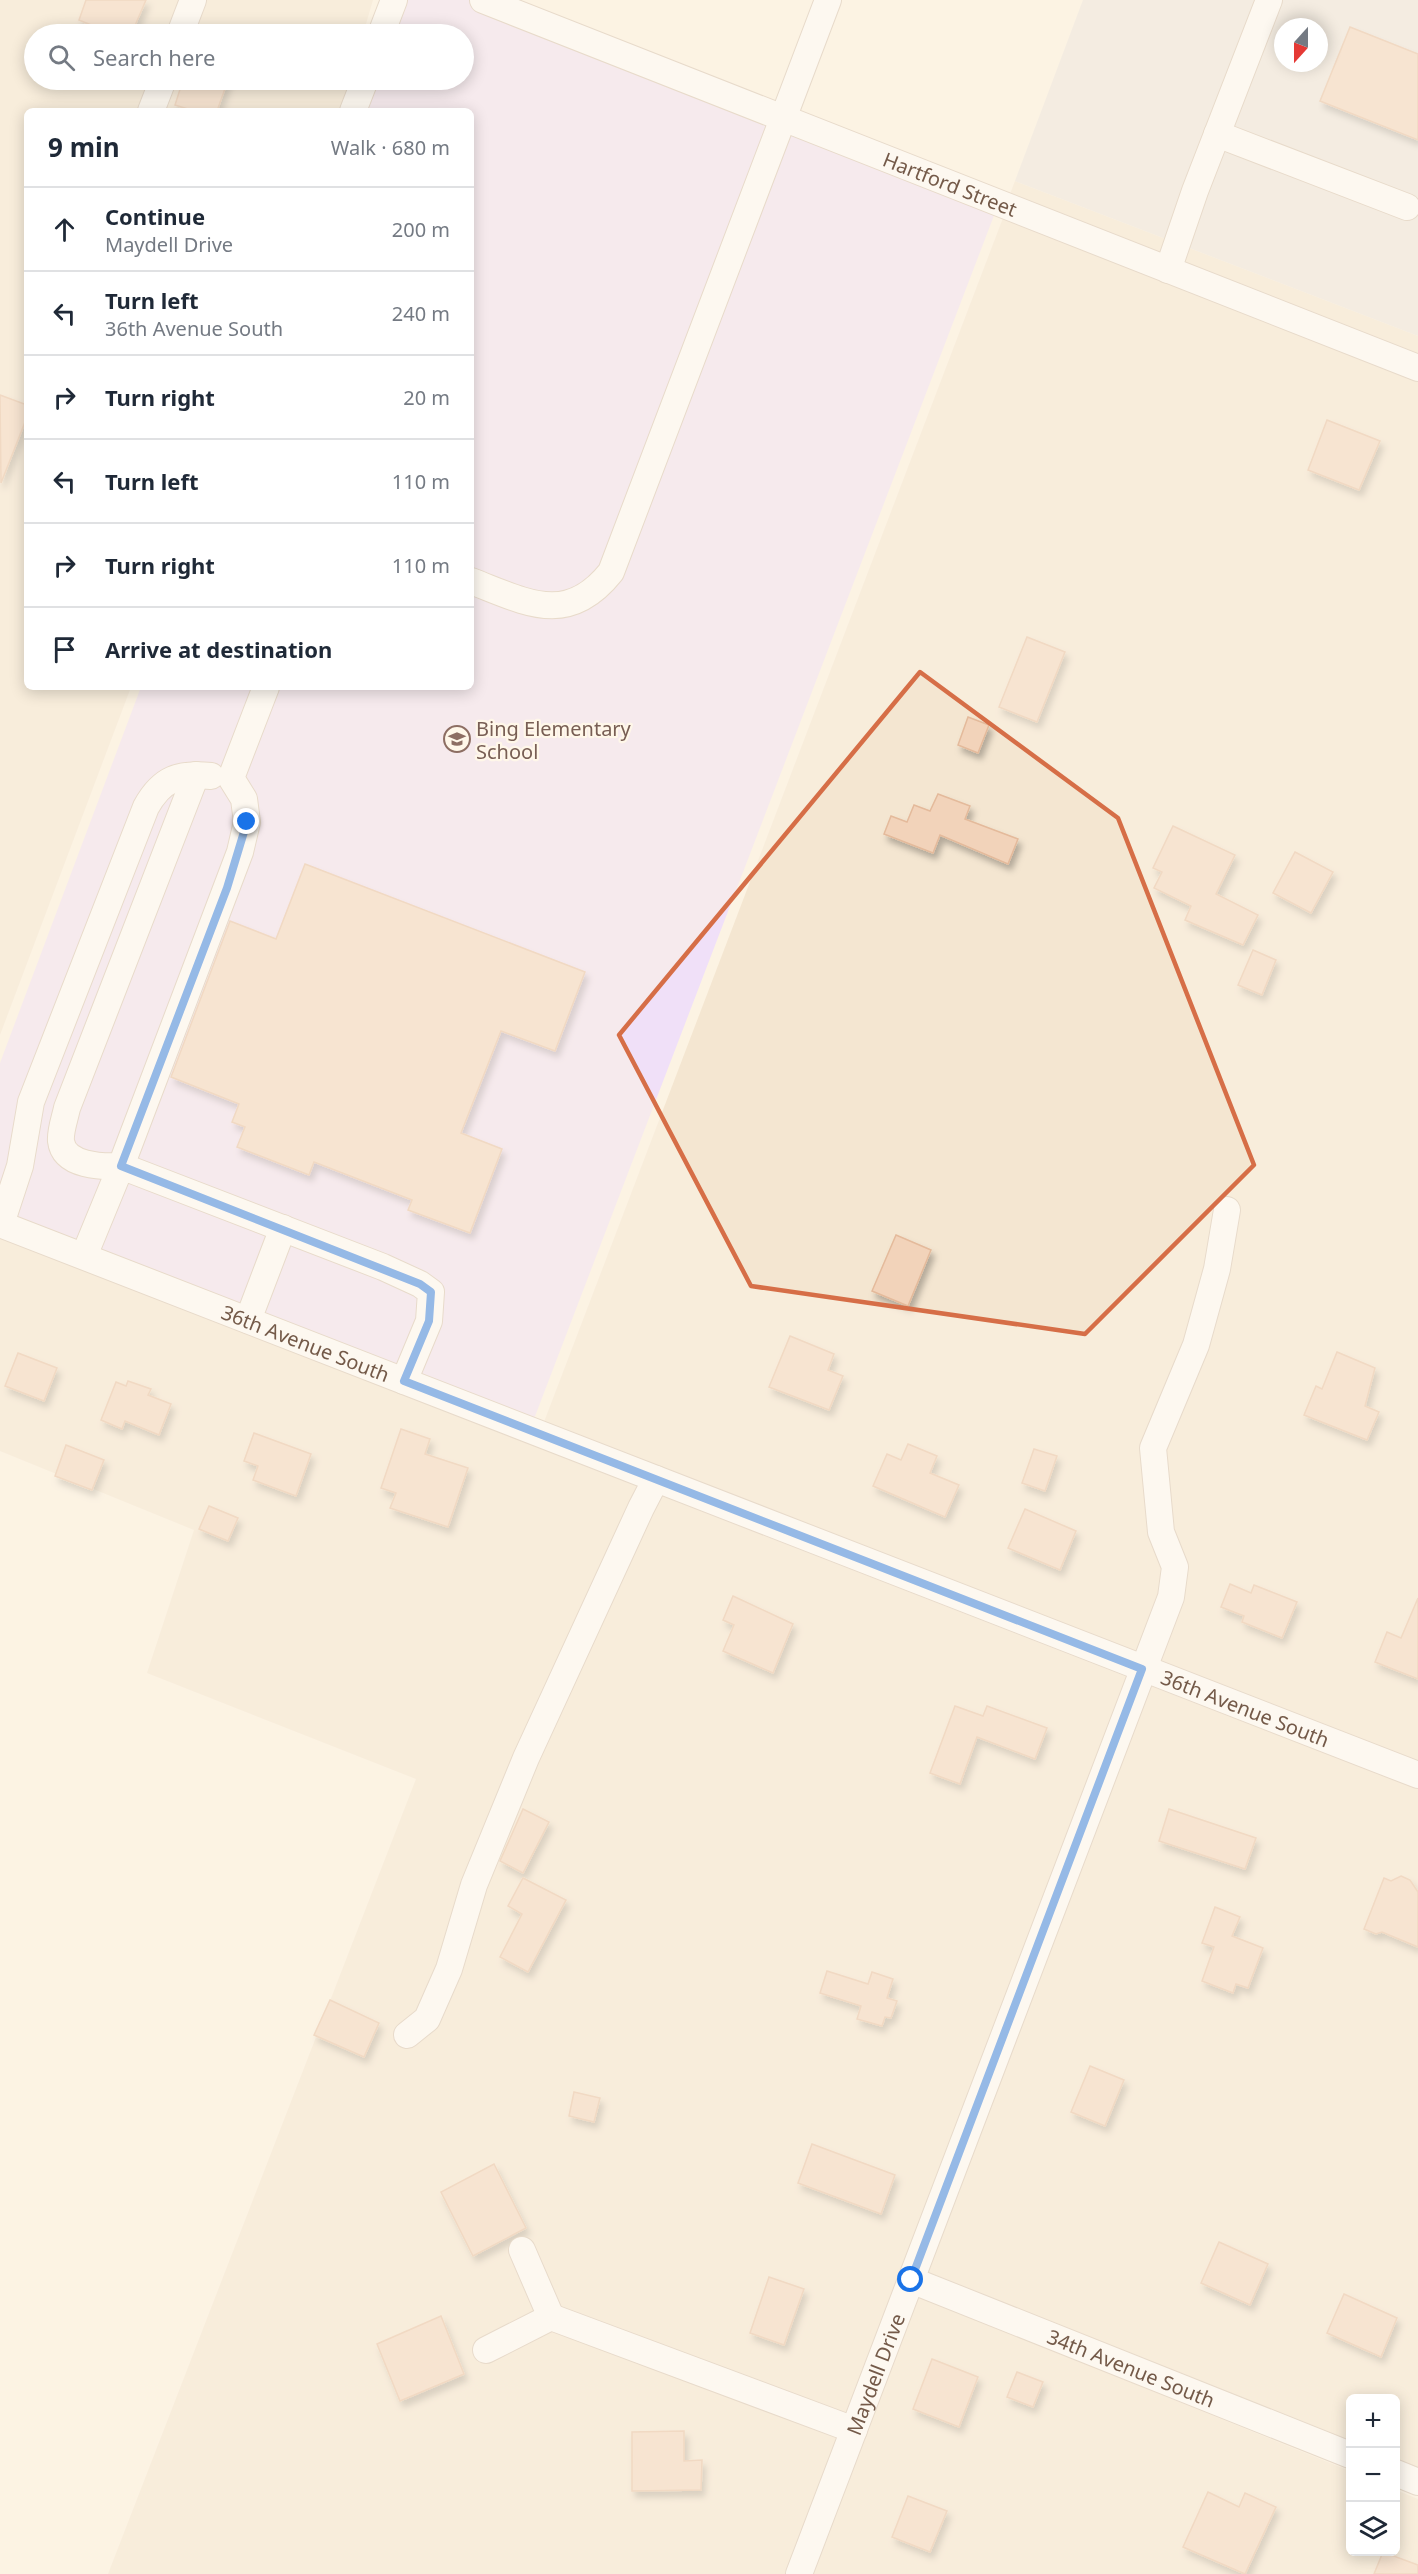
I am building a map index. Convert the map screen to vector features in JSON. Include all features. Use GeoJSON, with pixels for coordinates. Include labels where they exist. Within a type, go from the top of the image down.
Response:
{"type":"FeatureCollection","features":[{"type":"Feature","properties":{"kind":"street"},"geometry":{"type":"LineString","coordinates":[[184,24],[193,0]]}},
{"type":"Feature","properties":{"kind":"street"},"geometry":{"type":"LineString","coordinates":[[385,24],[394,0]]}},
{"type":"Feature","properties":{"kind":"street","name":"Hartford Street"},"geometry":{"type":"LineString","coordinates":[[483,0],[1418,368]]}},
{"type":"Feature","properties":{"kind":"street"},"geometry":{"type":"LineString","coordinates":[[474,582],[518,600],[542,606],[561,605],[580,600],[598,587],[611,572],[828,0]]}},
{"type":"Feature","properties":{"kind":"street"},"geometry":{"type":"LineString","coordinates":[[1168,270],[1269,0]]}},
{"type":"Feature","properties":{"kind":"street"},"geometry":{"type":"LineString","coordinates":[[152,108],[159,90]]}},
{"type":"Feature","properties":{"kind":"street"},"geometry":{"type":"LineString","coordinates":[[354,108],[361,90]]}},
{"type":"Feature","properties":{"kind":"street"},"geometry":{"type":"LineString","coordinates":[[1217,134],[1407,207]]}},
{"type":"Feature","properties":{"kind":"street"},"geometry":{"type":"LineString","coordinates":[[231,778],[265,690]]}},
{"type":"Feature","properties":{"kind":"street"},"geometry":{"type":"LineString","coordinates":[[1,1224],[20,1166],[31,1102],[146,807],[155,790],[172,778],[196,775],[231,778]]}},
{"type":"Feature","properties":{"kind":"street"},"geometry":{"type":"LineString","coordinates":[[196,775],[67,1108],[61,1140],[66,1153],[84,1163],[121,1166],[383,1267],[420,1284],[431,1292],[429,1321],[404,1381]]}},
{"type":"Feature","properties":{"kind":"street"},"geometry":{"type":"LineString","coordinates":[[84,1256],[121,1166],[240,852],[247,822],[244,799],[231,778]]}},
{"type":"Feature","properties":{"kind":"street","name":"Maydell Drive"},"geometry":{"type":"LineString","coordinates":[[799,2574],[1171,1597],[1176,1567],[1161,1532],[1153,1448],[1196,1346],[1217,1269],[1227,1210]]}},
{"type":"Feature","properties":{"kind":"street","name":"36th Avenue South"},"geometry":{"type":"LineString","coordinates":[[1,1224],[1418,1775]]}},
{"type":"Feature","properties":{"kind":"street"},"geometry":{"type":"LineString","coordinates":[[248,1320],[283,1228]]}},
{"type":"Feature","properties":{"kind":"street"},"geometry":{"type":"LineString","coordinates":[[407,2035],[427,2019],[449,1969],[474,1885],[526,1758],[640,1508],[656,1479]]}},
{"type":"Feature","properties":{"kind":"street"},"geometry":{"type":"LineString","coordinates":[[522,2250],[550,2317],[854,2430]]}},
{"type":"Feature","properties":{"kind":"street","name":"34th Avenue South"},"geometry":{"type":"LineString","coordinates":[[911,2280],[1346,2453]]}},
{"type":"Feature","properties":{"kind":"street"},"geometry":{"type":"LineString","coordinates":[[486,2350],[550,2317]]}},
{"type":"Feature","properties":{"kind":"street"},"geometry":{"type":"LineString","coordinates":[[1400,2475],[1418,2482]]}},
{"type":"Feature","properties":{"kind":"highlighted area"},"geometry":{"type":"Polygon","coordinates":[[[920,672],[1118,818],[1254,1165],[1085,1334],[751,1286],[619,1035],[920,672]]]}},
{"type":"Feature","properties":{"kind":"shaded area"},"geometry":{"type":"Polygon","coordinates":[[[0,0],[373,0],[366,24],[24,24],[24,90],[347,90],[342,108],[24,108],[24,690],[130,690],[0,1035],[0,0]]]}},
{"type":"Feature","properties":{"kind":"shaded area","name":"Bing Elementary School"},"geometry":{"type":"Polygon","coordinates":[[[398,0],[476,0],[998,205],[529,1432],[0,1227],[0,1063],[140,690],[474,690],[474,108],[357,108],[364,90],[474,90],[474,24],[389,24],[398,0]]]}},
{"type":"Feature","properties":{"kind":"shaded area"},"geometry":{"type":"Polygon","coordinates":[[[1083,0],[1418,0],[1418,336],[1015,181],[1083,0]]]}},
{"type":"Feature","properties":{"kind":"shaded area"},"geometry":{"type":"Polygon","coordinates":[[[1015,181],[1418,336],[1418,355],[1010,194],[1015,181]]]}},
{"type":"Feature","properties":{"kind":"shaded area"},"geometry":{"type":"Polygon","coordinates":[[[1003,218],[1418,382],[1418,1761],[544,1422],[1003,218]]]}},
{"type":"Feature","properties":{"kind":"shaded area"},"geometry":{"type":"Polygon","coordinates":[[[0,1238],[1127,1677],[787,2574],[108,2574],[416,1779],[147,1673],[194,1530],[0,1451],[0,1238]]]}},
{"type":"Feature","properties":{"kind":"shaded area"},"geometry":{"type":"Polygon","coordinates":[[[1148,1685],[1418,1789],[1418,2471],[1400,2464],[1400,2394],[1346,2394],[1346,2442],[926,2272],[1148,1685]]]}},
{"type":"Feature","properties":{"kind":"shaded area"},"geometry":{"type":"Polygon","coordinates":[[[917,2296],[1346,2469],[1346,2556],[1400,2556],[1400,2492],[1418,2499],[1418,2574],[811,2574],[917,2296]]]}},
{"type":"Feature","properties":{"kind":"building"},"geometry":{"type":"Polygon","coordinates":[[[86,0],[146,0],[136,24],[89,24],[79,20],[86,0]]]}},
{"type":"Feature","properties":{"kind":"building"},"geometry":{"type":"Polygon","coordinates":[[[1350,27],[1418,54],[1418,140],[1320,101],[1350,27]]]}},
{"type":"Feature","properties":{"kind":"building"},"geometry":{"type":"Polygon","coordinates":[[[180,90],[224,90],[218,108],[184,108],[175,105],[180,90]]]}},
{"type":"Feature","properties":{"kind":"building"},"geometry":{"type":"Polygon","coordinates":[[[0,395],[24,404],[24,425],[1,483],[0,395]]]}},
{"type":"Feature","properties":{"kind":"building"},"geometry":{"type":"Polygon","coordinates":[[[1327,420],[1380,441],[1359,490],[1308,470],[1327,420]]]}},
{"type":"Feature","properties":{"kind":"building"},"geometry":{"type":"Polygon","coordinates":[[[1027,637],[1065,652],[1037,722],[999,707],[1027,637]]]}},
{"type":"Feature","properties":{"kind":"building"},"geometry":{"type":"Polygon","coordinates":[[[968,717],[989,725],[978,753],[958,745],[968,717]]]}},
{"type":"Feature","properties":{"kind":"building"},"geometry":{"type":"Polygon","coordinates":[[[938,794],[970,806],[965,819],[1018,839],[1008,864],[940,835],[933,853],[884,834],[891,816],[907,822],[914,805],[930,811],[938,794]]]}},
{"type":"Feature","properties":{"kind":"building"},"geometry":{"type":"Polygon","coordinates":[[[1173,826],[1235,855],[1216,894],[1258,915],[1243,945],[1185,920],[1191,906],[1154,888],[1162,872],[1153,868],[1173,826]]]}},
{"type":"Feature","properties":{"kind":"building"},"geometry":{"type":"Polygon","coordinates":[[[1295,852],[1333,872],[1311,913],[1273,893],[1295,852]]]}},
{"type":"Feature","properties":{"kind":"building"},"geometry":{"type":"Polygon","coordinates":[[[305,864],[585,972],[555,1051],[501,1031],[461,1133],[502,1149],[470,1233],[408,1210],[412,1200],[314,1162],[309,1175],[237,1147],[245,1127],[232,1122],[239,1104],[171,1077],[230,921],[276,939],[305,864]]]}},
{"type":"Feature","properties":{"kind":"building"},"geometry":{"type":"Polygon","coordinates":[[[1253,950],[1276,960],[1262,995],[1238,985],[1253,950]]]}},
{"type":"Feature","properties":{"kind":"building"},"geometry":{"type":"Polygon","coordinates":[[[896,1235],[931,1250],[908,1306],[872,1291],[896,1235]]]}},
{"type":"Feature","properties":{"kind":"building"},"geometry":{"type":"Polygon","coordinates":[[[790,1336],[834,1354],[828,1370],[843,1376],[829,1410],[769,1387],[790,1336]]]}},
{"type":"Feature","properties":{"kind":"building"},"geometry":{"type":"Polygon","coordinates":[[[1337,1352],[1375,1368],[1365,1406],[1379,1412],[1367,1440],[1304,1415],[1316,1386],[1322,1389],[1337,1352]]]}},
{"type":"Feature","properties":{"kind":"building"},"geometry":{"type":"Polygon","coordinates":[[[18,1353],[57,1368],[44,1401],[5,1386],[18,1353]]]}},
{"type":"Feature","properties":{"kind":"building"},"geometry":{"type":"Polygon","coordinates":[[[128,1381],[151,1389],[148,1395],[171,1404],[159,1435],[125,1421],[122,1429],[101,1420],[116,1382],[126,1386],[128,1381]]]}},
{"type":"Feature","properties":{"kind":"building"},"geometry":{"type":"Polygon","coordinates":[[[401,1429],[430,1439],[425,1454],[468,1468],[448,1527],[390,1508],[396,1493],[381,1488],[401,1429]]]}},
{"type":"Feature","properties":{"kind":"building"},"geometry":{"type":"Polygon","coordinates":[[[254,1433],[311,1454],[296,1496],[253,1480],[258,1466],[244,1461],[254,1433]]]}},
{"type":"Feature","properties":{"kind":"building"},"geometry":{"type":"Polygon","coordinates":[[[908,1444],[937,1456],[930,1473],[959,1485],[945,1517],[873,1486],[887,1454],[901,1460],[908,1444]]]}},
{"type":"Feature","properties":{"kind":"building"},"geometry":{"type":"Polygon","coordinates":[[[66,1445],[104,1460],[92,1490],[55,1476],[66,1445]]]}},
{"type":"Feature","properties":{"kind":"building"},"geometry":{"type":"Polygon","coordinates":[[[1034,1449],[1057,1456],[1045,1491],[1022,1483],[1034,1449]]]}},
{"type":"Feature","properties":{"kind":"building"},"geometry":{"type":"Polygon","coordinates":[[[209,1506],[238,1518],[228,1541],[199,1529],[209,1506]]]}},
{"type":"Feature","properties":{"kind":"building"},"geometry":{"type":"Polygon","coordinates":[[[1025,1509],[1076,1531],[1060,1570],[1008,1548],[1025,1509]]]}},
{"type":"Feature","properties":{"kind":"building"},"geometry":{"type":"Polygon","coordinates":[[[1230,1584],[1251,1593],[1254,1585],[1297,1602],[1282,1638],[1242,1622],[1244,1616],[1221,1607],[1230,1584]]]}},
{"type":"Feature","properties":{"kind":"building"},"geometry":{"type":"Polygon","coordinates":[[[733,1596],[793,1624],[773,1673],[723,1651],[734,1625],[723,1620],[733,1596]]]}},
{"type":"Feature","properties":{"kind":"building"},"geometry":{"type":"Polygon","coordinates":[[[1418,1598],[1418,1679],[1375,1662],[1387,1632],[1401,1638],[1418,1598]]]}},
{"type":"Feature","properties":{"kind":"building"},"geometry":{"type":"Polygon","coordinates":[[[955,1706],[983,1716],[987,1706],[1047,1728],[1035,1759],[977,1737],[960,1784],[930,1773],[955,1706]]]}},
{"type":"Feature","properties":{"kind":"building"},"geometry":{"type":"Polygon","coordinates":[[[523,1809],[549,1822],[523,1873],[500,1861],[523,1809]]]}},
{"type":"Feature","properties":{"kind":"building"},"geometry":{"type":"Polygon","coordinates":[[[1169,1809],[1256,1838],[1245,1869],[1159,1841],[1169,1809]]]}},
{"type":"Feature","properties":{"kind":"building"},"geometry":{"type":"Polygon","coordinates":[[[1401,1876],[1410,1880],[1418,1892],[1418,1947],[1382,1932],[1376,1934],[1364,1929],[1384,1878],[1391,1881],[1401,1876]]]}},
{"type":"Feature","properties":{"kind":"building"},"geometry":{"type":"Polygon","coordinates":[[[523,1878],[566,1900],[528,1972],[500,1957],[522,1914],[508,1906],[523,1878]]]}},
{"type":"Feature","properties":{"kind":"building"},"geometry":{"type":"Polygon","coordinates":[[[1215,1907],[1240,1917],[1232,1936],[1263,1948],[1248,1988],[1236,1984],[1233,1993],[1202,1981],[1214,1947],[1202,1943],[1215,1907]]]}},
{"type":"Feature","properties":{"kind":"building"},"geometry":{"type":"Polygon","coordinates":[[[827,1971],[868,1984],[872,1972],[893,1979],[887,1998],[897,2001],[891,2018],[885,2017],[882,2026],[857,2019],[861,2006],[820,1993],[827,1971]]]}},
{"type":"Feature","properties":{"kind":"building"},"geometry":{"type":"Polygon","coordinates":[[[330,2000],[379,2023],[364,2057],[314,2035],[330,2000]]]}},
{"type":"Feature","properties":{"kind":"building"},"geometry":{"type":"Polygon","coordinates":[[[1090,2066],[1124,2080],[1105,2126],[1071,2112],[1090,2066]]]}},
{"type":"Feature","properties":{"kind":"building"},"geometry":{"type":"Polygon","coordinates":[[[574,2092],[600,2098],[594,2122],[569,2116],[574,2092]]]}},
{"type":"Feature","properties":{"kind":"building"},"geometry":{"type":"Polygon","coordinates":[[[812,2144],[895,2175],[881,2214],[798,2183],[812,2144]]]}},
{"type":"Feature","properties":{"kind":"building"},"geometry":{"type":"Polygon","coordinates":[[[494,2164],[526,2228],[473,2256],[441,2192],[494,2164]]]}},
{"type":"Feature","properties":{"kind":"building"},"geometry":{"type":"Polygon","coordinates":[[[1219,2242],[1268,2264],[1250,2305],[1201,2283],[1219,2242]]]}},
{"type":"Feature","properties":{"kind":"building"},"geometry":{"type":"Polygon","coordinates":[[[769,2277],[804,2289],[784,2345],[750,2333],[769,2277]]]}},
{"type":"Feature","properties":{"kind":"building"},"geometry":{"type":"Polygon","coordinates":[[[1344,2294],[1397,2318],[1381,2357],[1327,2333],[1344,2294]]]}},
{"type":"Feature","properties":{"kind":"building"},"geometry":{"type":"Polygon","coordinates":[[[441,2316],[464,2374],[400,2401],[377,2344],[441,2316]]]}},
{"type":"Feature","properties":{"kind":"building"},"geometry":{"type":"Polygon","coordinates":[[[932,2359],[978,2377],[959,2427],[913,2409],[932,2359]]]}},
{"type":"Feature","properties":{"kind":"building"},"geometry":{"type":"Polygon","coordinates":[[[1017,2372],[1043,2382],[1033,2407],[1007,2397],[1017,2372]]]}},
{"type":"Feature","properties":{"kind":"building"},"geometry":{"type":"Polygon","coordinates":[[[684,2431],[684,2461],[702,2460],[701,2490],[632,2491],[632,2432],[684,2431]]]}},
{"type":"Feature","properties":{"kind":"building"},"geometry":{"type":"Polygon","coordinates":[[[1208,2492],[1239,2507],[1245,2493],[1276,2507],[1245,2574],[1183,2547],[1208,2492]]]}},
{"type":"Feature","properties":{"kind":"building"},"geometry":{"type":"Polygon","coordinates":[[[908,2496],[947,2511],[930,2552],[892,2537],[908,2496]]]}},
{"type":"Feature","properties":{"kind":"building"},"geometry":{"type":"Polygon","coordinates":[[[1381,2556],[1394,2556],[1418,2565],[1418,2574],[1374,2574],[1381,2556]]]}},
{"type":"Feature","properties":{"kind":"place","name":"Bing Elementary School"},"geometry":{"type":"Point","coordinates":[457,739]}},
{"type":"Feature","properties":{"kind":"route"},"geometry":{"type":"LineString","coordinates":[[247,822],[240,852],[227,888],[121,1166],[383,1267],[420,1284],[431,1292],[432,1307],[429,1321],[404,1381],[1142,1669],[911,2280]]}}]}
